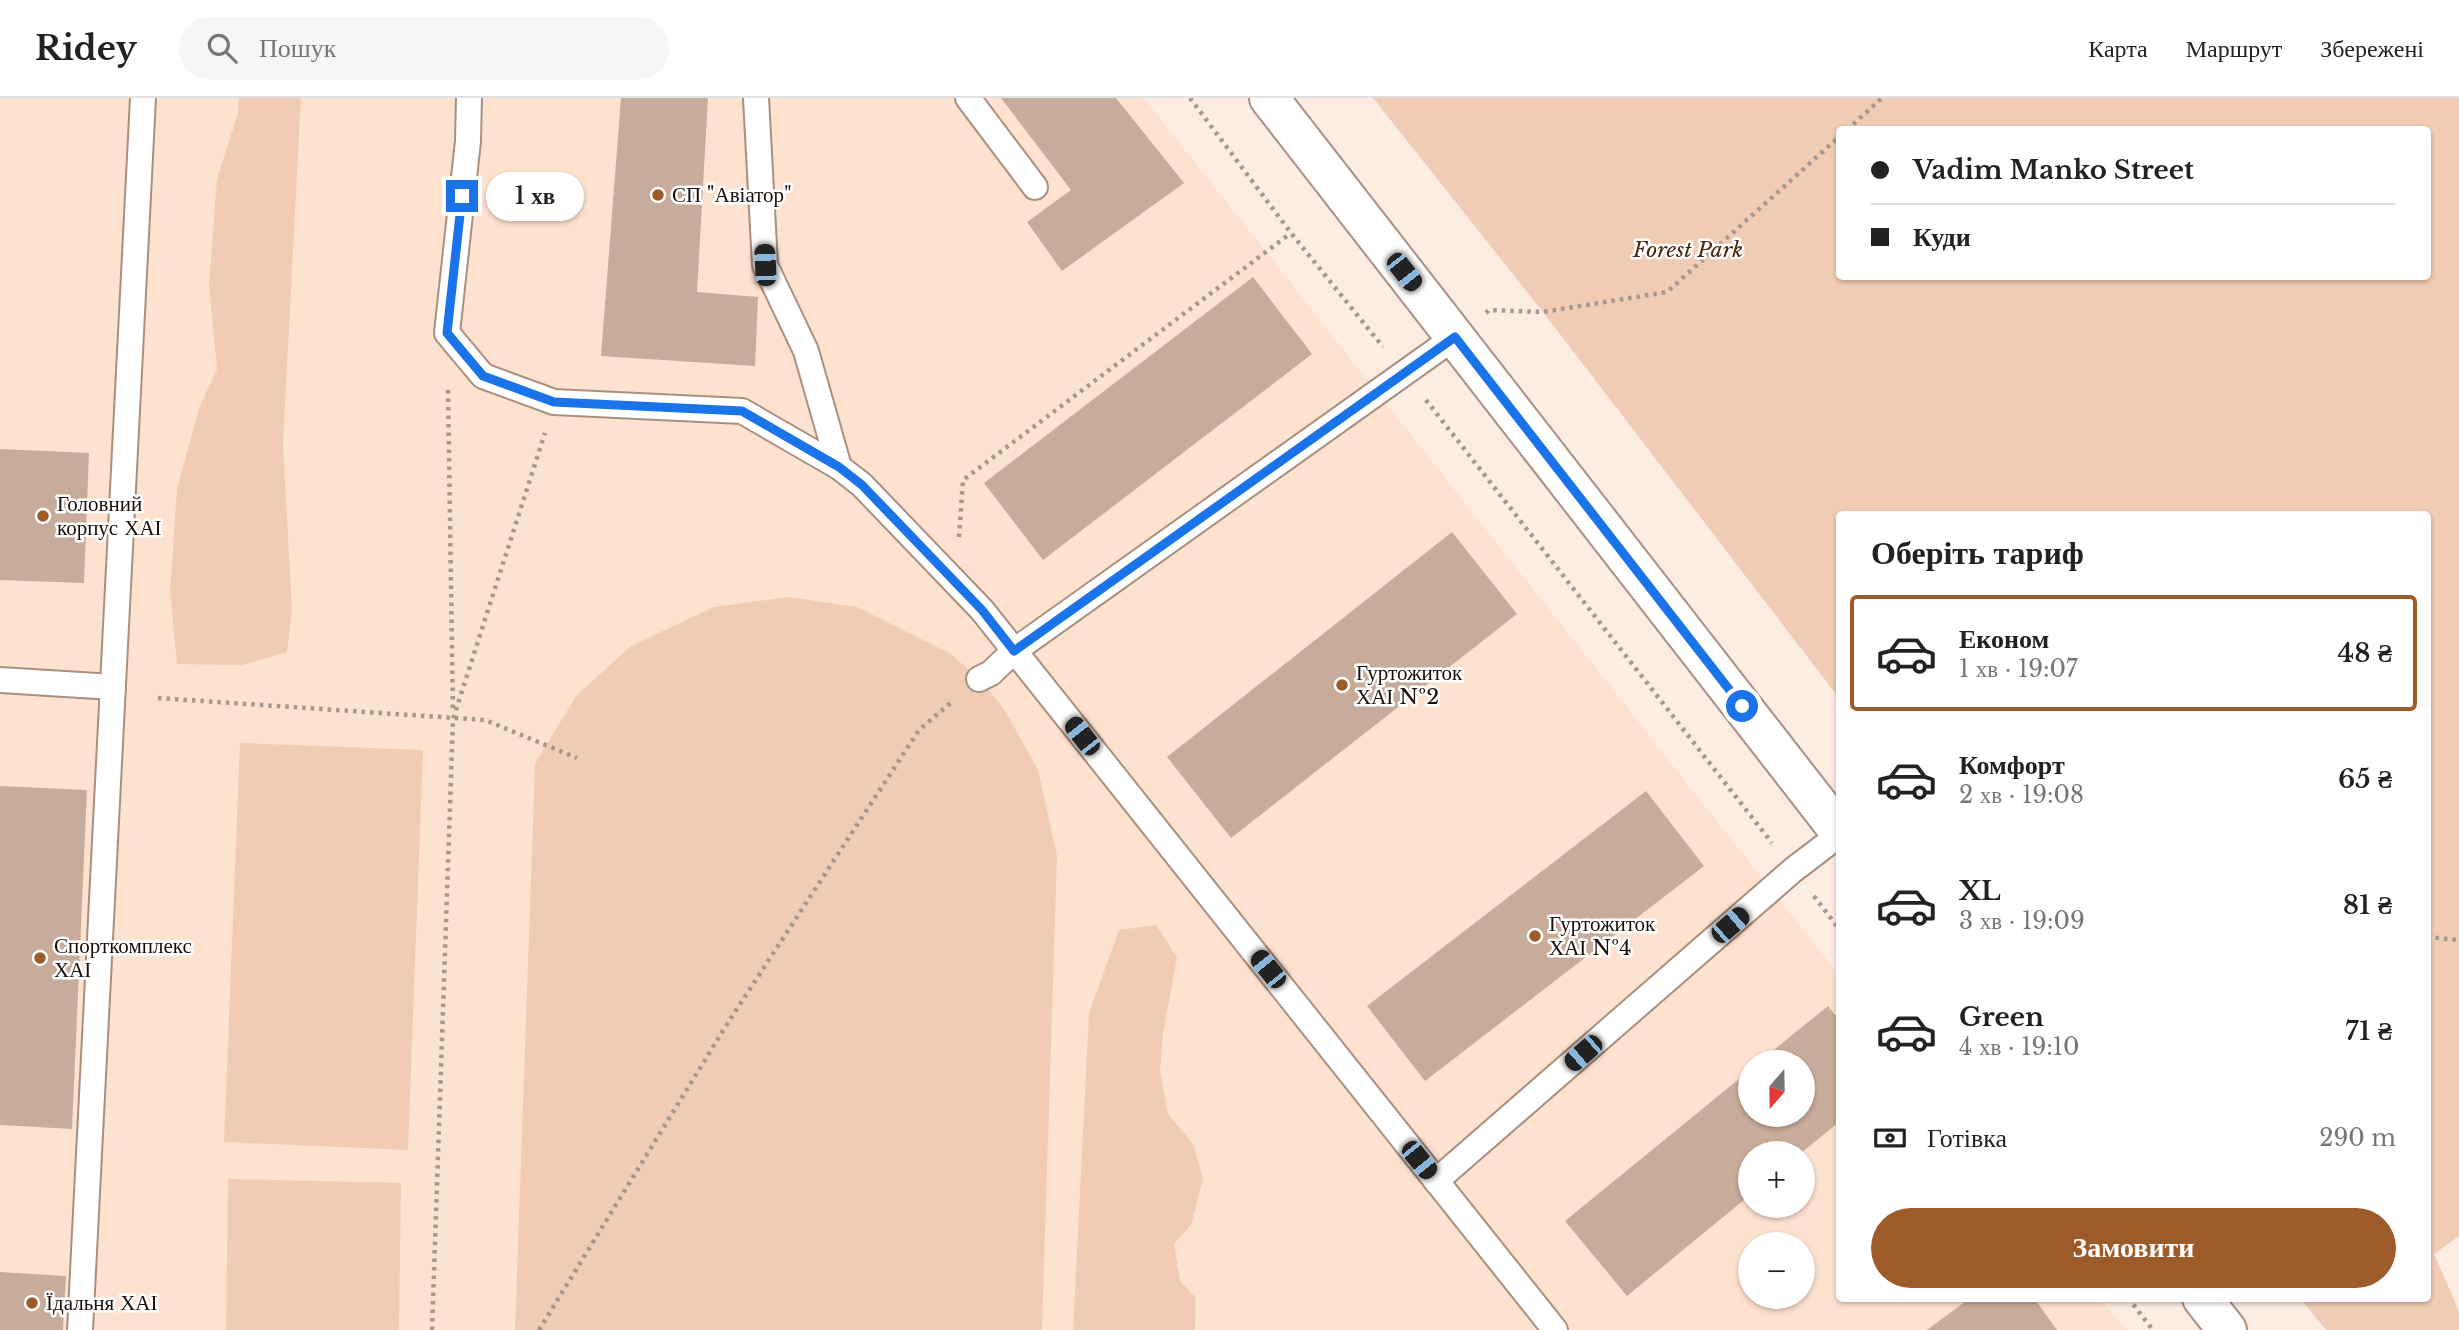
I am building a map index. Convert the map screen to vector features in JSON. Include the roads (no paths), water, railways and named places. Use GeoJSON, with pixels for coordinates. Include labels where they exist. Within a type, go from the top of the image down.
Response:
{"type":"FeatureCollection","features":[{"type":"Feature","properties":{"kind":"main road"},"geometry":{"type":"LineString","coordinates":[[1269,98],[1836,829]]}},
{"type":"Feature","properties":{"kind":"main road"},"geometry":{"type":"LineString","coordinates":[[2205,1302],[2227,1330]]}},
{"type":"Feature","properties":{"kind":"lane"},"geometry":{"type":"LineString","coordinates":[[80,1330],[143,98]]}},
{"type":"Feature","properties":{"kind":"lane"},"geometry":{"type":"LineString","coordinates":[[469,98],[468,141],[447,333],[483,376],[554,402],[742,411],[839,467],[862,485],[957,583],[1014,651],[1555,1330]]}},
{"type":"Feature","properties":{"kind":"lane"},"geometry":{"type":"LineString","coordinates":[[756,98],[765,265],[806,351],[839,467]]}},
{"type":"Feature","properties":{"kind":"lane"},"geometry":{"type":"LineString","coordinates":[[968,98],[1035,187]]}},
{"type":"Feature","properties":{"kind":"lane"},"geometry":{"type":"LineString","coordinates":[[979,678],[991,673],[1014,651],[1455,337]]}},
{"type":"Feature","properties":{"kind":"lane"},"geometry":{"type":"LineString","coordinates":[[0,680],[113,687]]}},
{"type":"Feature","properties":{"kind":"lane"},"geometry":{"type":"LineString","coordinates":[[1436,1181],[1836,835]]}},
{"type":"Feature","properties":{"kind":"place","name":"СП \"Авіатор\""},"geometry":{"type":"Point","coordinates":[658,195]}},
{"type":"Feature","properties":{"kind":"place","name":"Головний корпус ХАІ"},"geometry":{"type":"Point","coordinates":[43,516]}},
{"type":"Feature","properties":{"kind":"place","name":"Гуртожиток ХАІ №2"},"geometry":{"type":"Point","coordinates":[1342,685]}},
{"type":"Feature","properties":{"kind":"place","name":"Гуртожиток ХАІ №4"},"geometry":{"type":"Point","coordinates":[1535,936]}},
{"type":"Feature","properties":{"kind":"place","name":"Спорткомплекс ХАІ"},"geometry":{"type":"Point","coordinates":[40,958]}},
{"type":"Feature","properties":{"kind":"place","name":"Їдальня ХАІ"},"geometry":{"type":"Point","coordinates":[32,1303]}},
{"type":"Feature","properties":{"kind":"park label","name":"Forest Park"},"geometry":{"type":"Point","coordinates":[1688,250]}}]}
